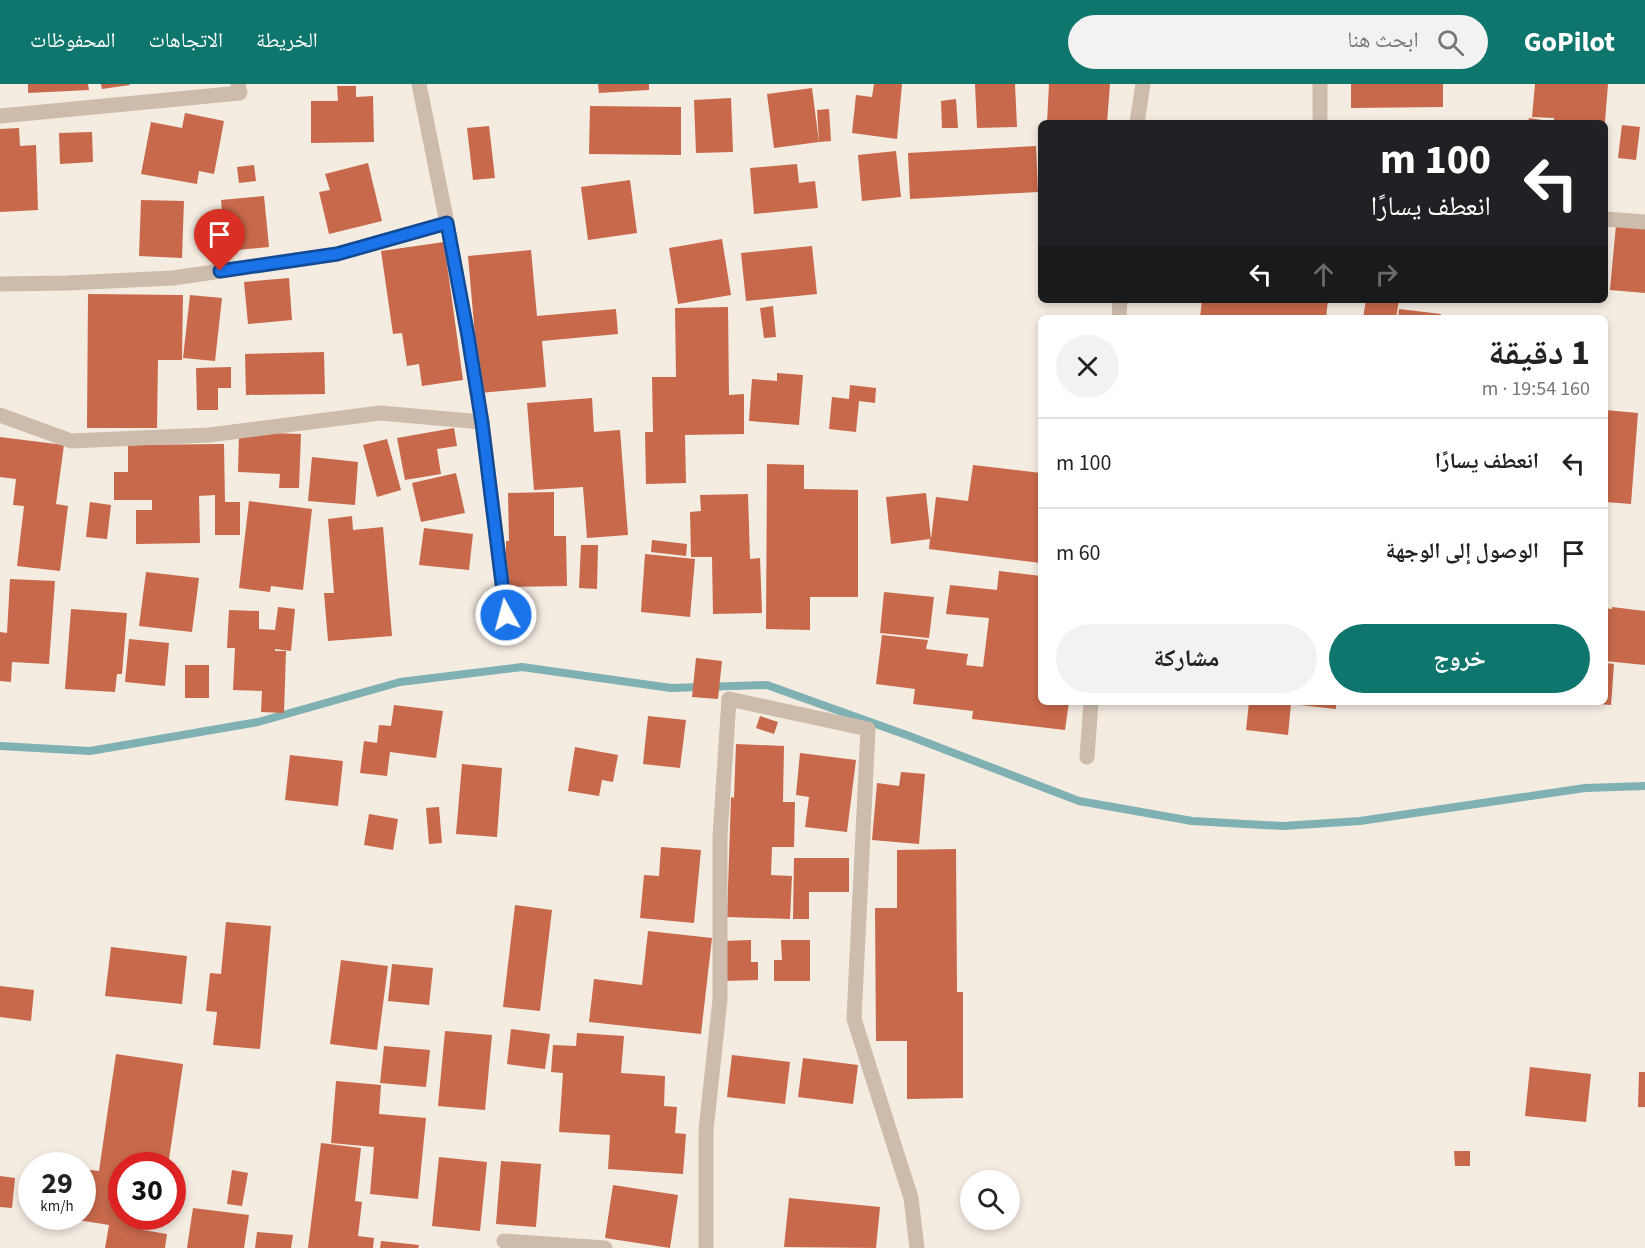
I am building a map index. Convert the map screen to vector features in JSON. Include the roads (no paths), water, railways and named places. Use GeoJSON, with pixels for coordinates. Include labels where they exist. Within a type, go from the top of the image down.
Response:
{"type":"FeatureCollection","features":[{"type":"Feature","properties":{"kind":"street"},"geometry":{"type":"LineString","coordinates":[[0,116],[240,93],[238,84]]}},
{"type":"Feature","properties":{"kind":"street"},"geometry":{"type":"LineString","coordinates":[[419,84],[468,336],[482,423],[506,615]]}},
{"type":"Feature","properties":{"kind":"street"},"geometry":{"type":"LineString","coordinates":[[1137,120],[1143,84]]}},
{"type":"Feature","properties":{"kind":"street"},"geometry":{"type":"LineString","coordinates":[[1320,84],[1320,120]]}},
{"type":"Feature","properties":{"kind":"street"},"geometry":{"type":"LineString","coordinates":[[1608,219],[1645,222]]}},
{"type":"Feature","properties":{"kind":"street"},"geometry":{"type":"LineString","coordinates":[[0,284],[173,278],[337,254],[447,223]]}},
{"type":"Feature","properties":{"kind":"street"},"geometry":{"type":"LineString","coordinates":[[0,415],[71,441],[209,435],[380,413],[482,423]]}},
{"type":"Feature","properties":{"kind":"street"},"geometry":{"type":"LineString","coordinates":[[706,1248],[706,1130],[720,1000],[720,836],[729,699],[868,729],[854,1019],[911,1197],[917,1248]]}},
{"type":"Feature","properties":{"kind":"street"},"geometry":{"type":"LineString","coordinates":[[1087,757],[1091,705]]}},
{"type":"Feature","properties":{"kind":"street"},"geometry":{"type":"LineString","coordinates":[[504,1241],[605,1248]]}},
{"type":"Feature","properties":{"kind":"waterway"},"geometry":{"type":"LineString","coordinates":[[0,746],[90,751],[258,722],[400,682],[522,667],[671,688],[767,685],[1079,801],[1192,821],[1283,826],[1360,821],[1585,788],[1645,786]]}}]}
